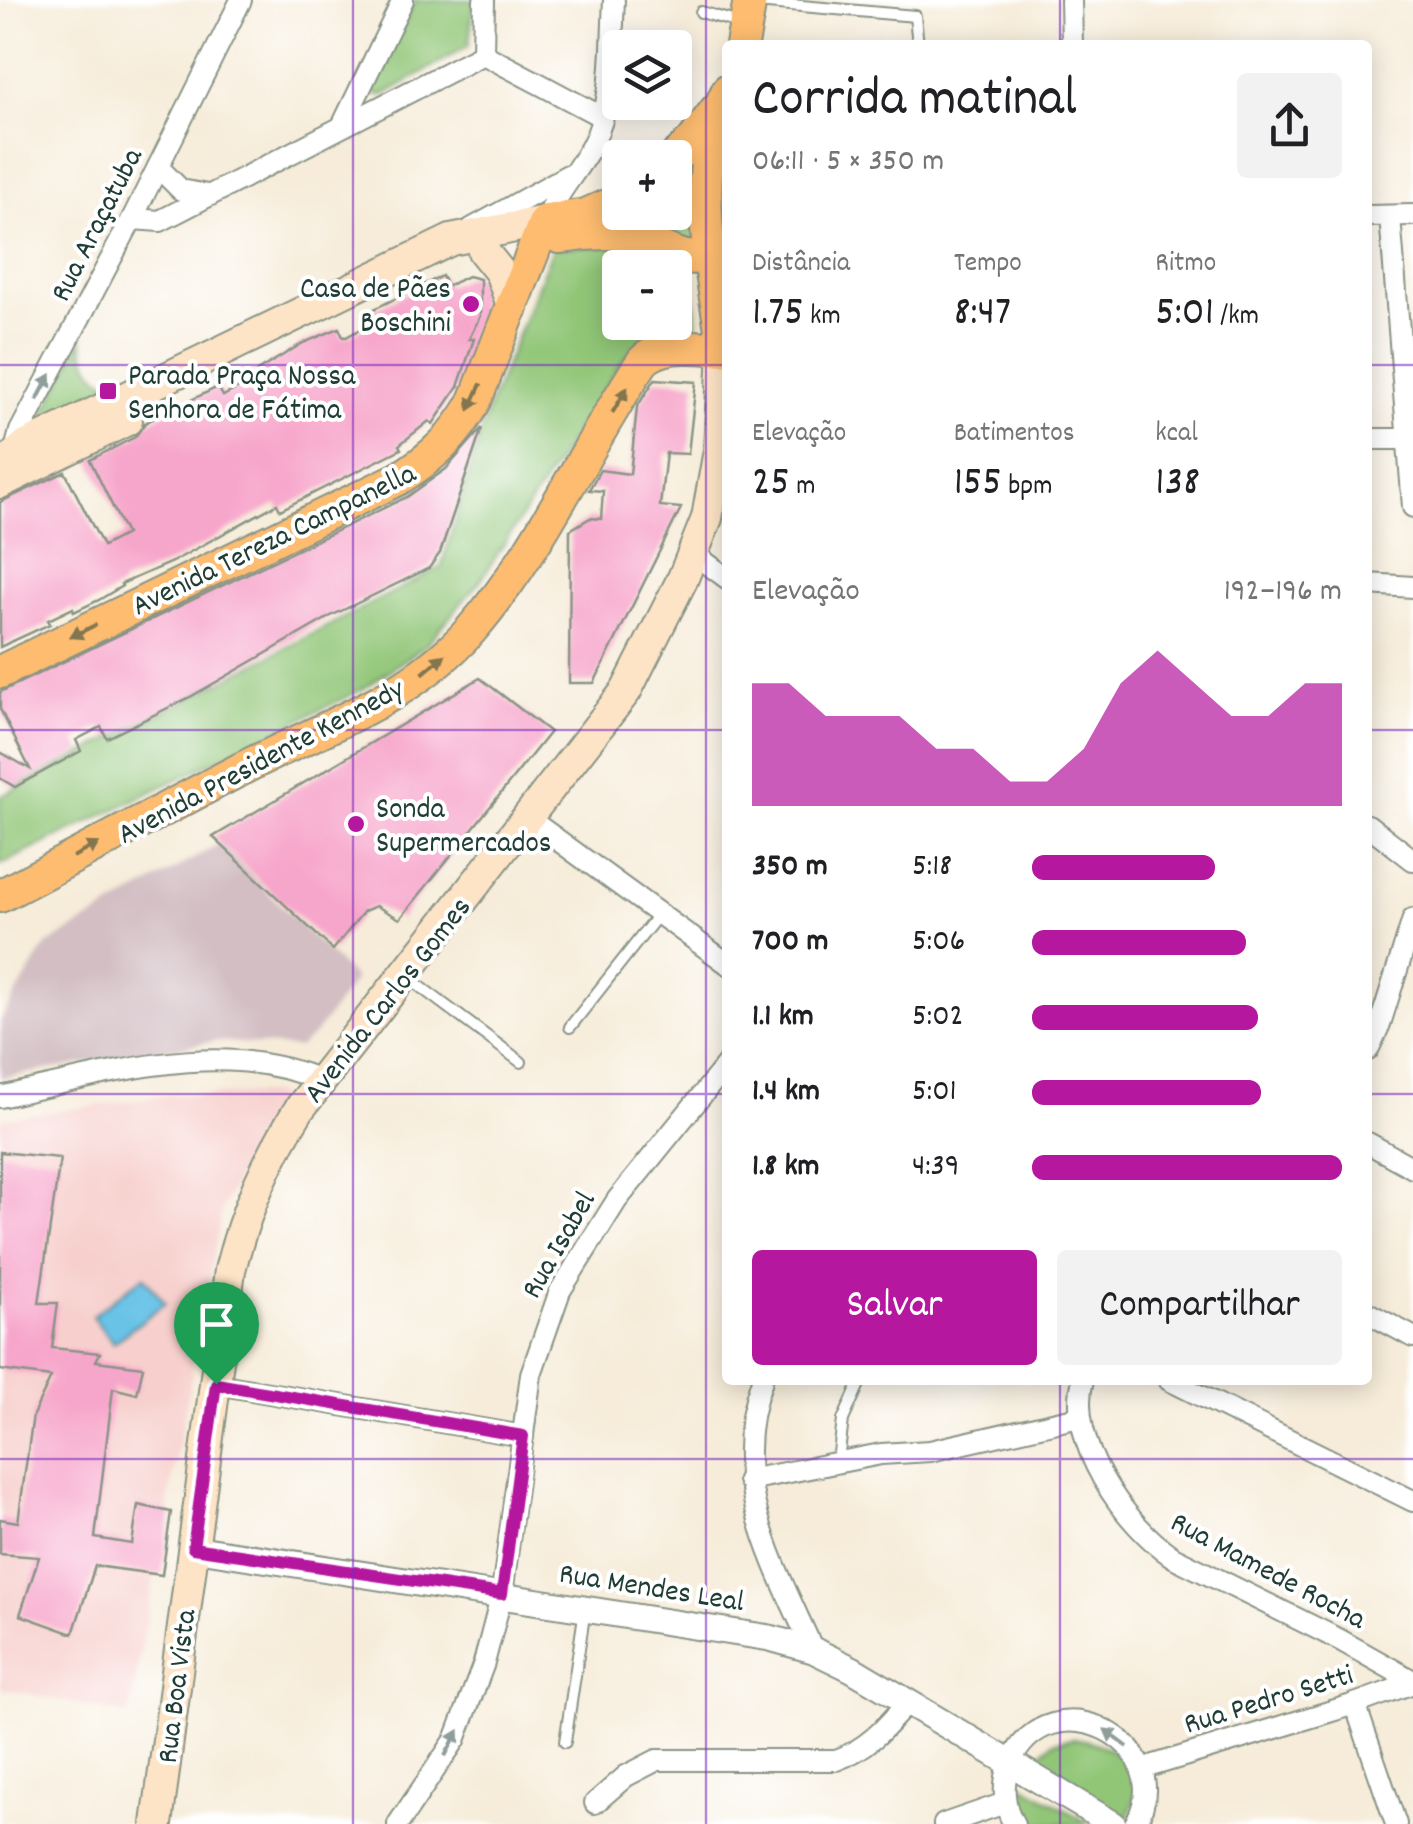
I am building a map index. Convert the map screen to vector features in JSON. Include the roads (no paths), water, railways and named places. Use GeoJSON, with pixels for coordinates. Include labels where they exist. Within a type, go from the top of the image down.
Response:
{"type":"FeatureCollection","features":[{"type":"Feature","properties":{"kind":"main road"},"geometry":{"type":"LineString","coordinates":[[692,142],[722,99]]}},
{"type":"Feature","properties":{"kind":"main road","name":"Avenida Carlos Gomes"},"geometry":{"type":"LineString","coordinates":[[722,120],[718,168],[707,206],[718,252],[722,315]]}},
{"type":"Feature","properties":{"kind":"main road"},"geometry":{"type":"LineString","coordinates":[[692,163],[718,168]]}},
{"type":"Feature","properties":{"kind":"main road"},"geometry":{"type":"LineString","coordinates":[[6,471],[450,263],[602,207]]}},
{"type":"Feature","properties":{"kind":"main road"},"geometry":{"type":"LineString","coordinates":[[6,471],[451,240],[542,230],[623,234],[660,250]]}},
{"type":"Feature","properties":{"kind":"main road","name":"Avenida Tereza Campanella"},"geometry":{"type":"LineString","coordinates":[[0,672],[425,463],[443,447],[468,412],[514,308],[542,230]]}},
{"type":"Feature","properties":{"kind":"main road"},"geometry":{"type":"LineString","coordinates":[[483,251],[500,272],[514,308]]}},
{"type":"Feature","properties":{"kind":"main road"},"geometry":{"type":"LineString","coordinates":[[692,258],[718,252]]}},
{"type":"Feature","properties":{"kind":"main road"},"geometry":{"type":"LineString","coordinates":[[692,277],[722,329]]}},
{"type":"Feature","properties":{"kind":"main road","name":"Avenida Presidente Kennedy"},"geometry":{"type":"LineString","coordinates":[[0,896],[367,709],[420,676],[470,631],[506,586],[643,362],[659,350],[722,331]]}},
{"type":"Feature","properties":{"kind":"main road","name":"Avenida Carlos Gomes"},"geometry":{"type":"LineString","coordinates":[[193,1548],[230,1270],[249,1202],[279,1140],[322,1081],[626,691],[694,554],[715,485],[722,350]]}},
{"type":"Feature","properties":{"kind":"main road","name":"Rua Boa Vista"},"geometry":{"type":"LineString","coordinates":[[157,1824],[193,1548]]}},
{"type":"Feature","properties":{"kind":"street","name":"Rua Araçatuba"},"geometry":{"type":"LineString","coordinates":[[6,471],[20,431],[242,0]]}},
{"type":"Feature","properties":{"kind":"street"},"geometry":{"type":"LineString","coordinates":[[342,126],[403,0]]}},
{"type":"Feature","properties":{"kind":"street"},"geometry":{"type":"LineString","coordinates":[[483,54],[484,0]]}},
{"type":"Feature","properties":{"kind":"street"},"geometry":{"type":"LineString","coordinates":[[612,30],[614,0]]}},
{"type":"Feature","properties":{"kind":"street"},"geometry":{"type":"LineString","coordinates":[[1072,0],[1072,40]]}},
{"type":"Feature","properties":{"kind":"street"},"geometry":{"type":"LineString","coordinates":[[132,219],[160,221],[483,54]]}},
{"type":"Feature","properties":{"kind":"street"},"geometry":{"type":"LineString","coordinates":[[483,54],[602,118],[590,149],[554,201],[542,230]]}},
{"type":"Feature","properties":{"kind":"street"},"geometry":{"type":"LineString","coordinates":[[158,168],[182,190],[207,195]]}},
{"type":"Feature","properties":{"kind":"street"},"geometry":{"type":"LineString","coordinates":[[451,240],[574,172]]}},
{"type":"Feature","properties":{"kind":"street"},"geometry":{"type":"LineString","coordinates":[[1372,216],[1413,215]]}},
{"type":"Feature","properties":{"kind":"street"},"geometry":{"type":"LineString","coordinates":[[1390,216],[1413,507]]}},
{"type":"Feature","properties":{"kind":"street"},"geometry":{"type":"LineString","coordinates":[[1372,438],[1408,439]]}},
{"type":"Feature","properties":{"kind":"street"},"geometry":{"type":"LineString","coordinates":[[694,554],[722,574]]}},
{"type":"Feature","properties":{"kind":"street"},"geometry":{"type":"LineString","coordinates":[[1372,584],[1413,587]]}},
{"type":"Feature","properties":{"kind":"street"},"geometry":{"type":"LineString","coordinates":[[528,819],[722,960]]}},
{"type":"Feature","properties":{"kind":"street"},"geometry":{"type":"LineString","coordinates":[[1372,827],[1413,860]]}},
{"type":"Feature","properties":{"kind":"street"},"geometry":{"type":"LineString","coordinates":[[1372,1039],[1413,919]]}},
{"type":"Feature","properties":{"kind":"street"},"geometry":{"type":"LineString","coordinates":[[0,1097],[174,1062],[228,1058],[291,1067],[322,1081]]}},
{"type":"Feature","properties":{"kind":"street","name":"Rua Isabel"},"geometry":{"type":"LineString","coordinates":[[398,1824],[455,1740],[484,1663],[502,1594],[531,1374],[560,1291],[617,1200],[722,1070]]}},
{"type":"Feature","properties":{"kind":"street"},"geometry":{"type":"LineString","coordinates":[[1372,1145],[1413,1168]]}},
{"type":"Feature","properties":{"kind":"street"},"geometry":{"type":"LineString","coordinates":[[1372,1315],[1413,1337]]}},
{"type":"Feature","properties":{"kind":"street"},"geometry":{"type":"LineString","coordinates":[[216,1384],[523,1436]]}},
{"type":"Feature","properties":{"kind":"street"},"geometry":{"type":"LineString","coordinates":[[760,1385],[746,1452],[748,1480],[760,1526],[812,1650]]}},
{"type":"Feature","properties":{"kind":"street","name":"Rua Mamede Rocha"},"geometry":{"type":"LineString","coordinates":[[1082,1385],[1079,1417],[1103,1478],[1127,1516],[1152,1543],[1413,1682]]}},
{"type":"Feature","properties":{"kind":"street"},"geometry":{"type":"LineString","coordinates":[[1179,1385],[1413,1501]]}},
{"type":"Feature","properties":{"kind":"street"},"geometry":{"type":"LineString","coordinates":[[748,1480],[881,1454],[930,1450],[1079,1417]]}},
{"type":"Feature","properties":{"kind":"street","name":"Rua Mendes Leal"},"geometry":{"type":"LineString","coordinates":[[193,1548],[770,1638],[812,1650],[909,1702],[1112,1824]]}},
{"type":"Feature","properties":{"kind":"street","name":"Rua Pedro Setti"},"geometry":{"type":"LineString","coordinates":[[1140,1769],[1355,1704],[1413,1682]]}},
{"type":"Feature","properties":{"kind":"street"},"geometry":{"type":"LineString","coordinates":[[595,1803],[626,1776],[657,1760],[836,1760],[877,1737],[909,1702]]}},
{"type":"Feature","properties":{"kind":"street"},"geometry":{"type":"LineString","coordinates":[[1355,1704],[1396,1824]]}},
{"type":"Feature","properties":{"kind":"street"},"geometry":{"type":"LineString","coordinates":[[1014,1824],[1005,1803],[1007,1773],[1016,1752],[1031,1736],[1050,1725],[1072,1721],[1094,1724],[1114,1733],[1130,1749],[1140,1769],[1144,1792],[1135,1824]]}},
{"type":"Feature","properties":{"kind":"street"},"geometry":{"type":"LineString","coordinates":[[944,1824],[1005,1803]]}},
{"type":"Feature","properties":{"kind":"lane"},"geometry":{"type":"LineString","coordinates":[[701,12],[747,18],[916,16],[918,40]]}},
{"type":"Feature","properties":{"kind":"lane"},"geometry":{"type":"LineString","coordinates":[[570,1027],[658,914]]}},
{"type":"Feature","properties":{"kind":"lane"},"geometry":{"type":"LineString","coordinates":[[404,975],[521,1062]]}},
{"type":"Feature","properties":{"kind":"lane"},"geometry":{"type":"LineString","coordinates":[[838,1462],[843,1420],[859,1385]]}},
{"type":"Feature","properties":{"kind":"lane"},"geometry":{"type":"LineString","coordinates":[[565,1742],[585,1608]]}},
{"type":"Feature","properties":{"kind":"water"},"geometry":{"type":"Polygon","coordinates":[[[144,1276],[165,1303],[113,1343],[92,1316],[144,1276]]]}},
{"type":"Feature","properties":{"kind":"place","name":"Casa de Pães Boschini"},"geometry":{"type":"Point","coordinates":[471,304]}},
{"type":"Feature","properties":{"kind":"place","name":"Parada Praça Nossa Senhora de Fátima"},"geometry":{"type":"Point","coordinates":[108,391]}},
{"type":"Feature","properties":{"kind":"place","name":"Sonda Supermercados"},"geometry":{"type":"Point","coordinates":[356,824]}}]}
